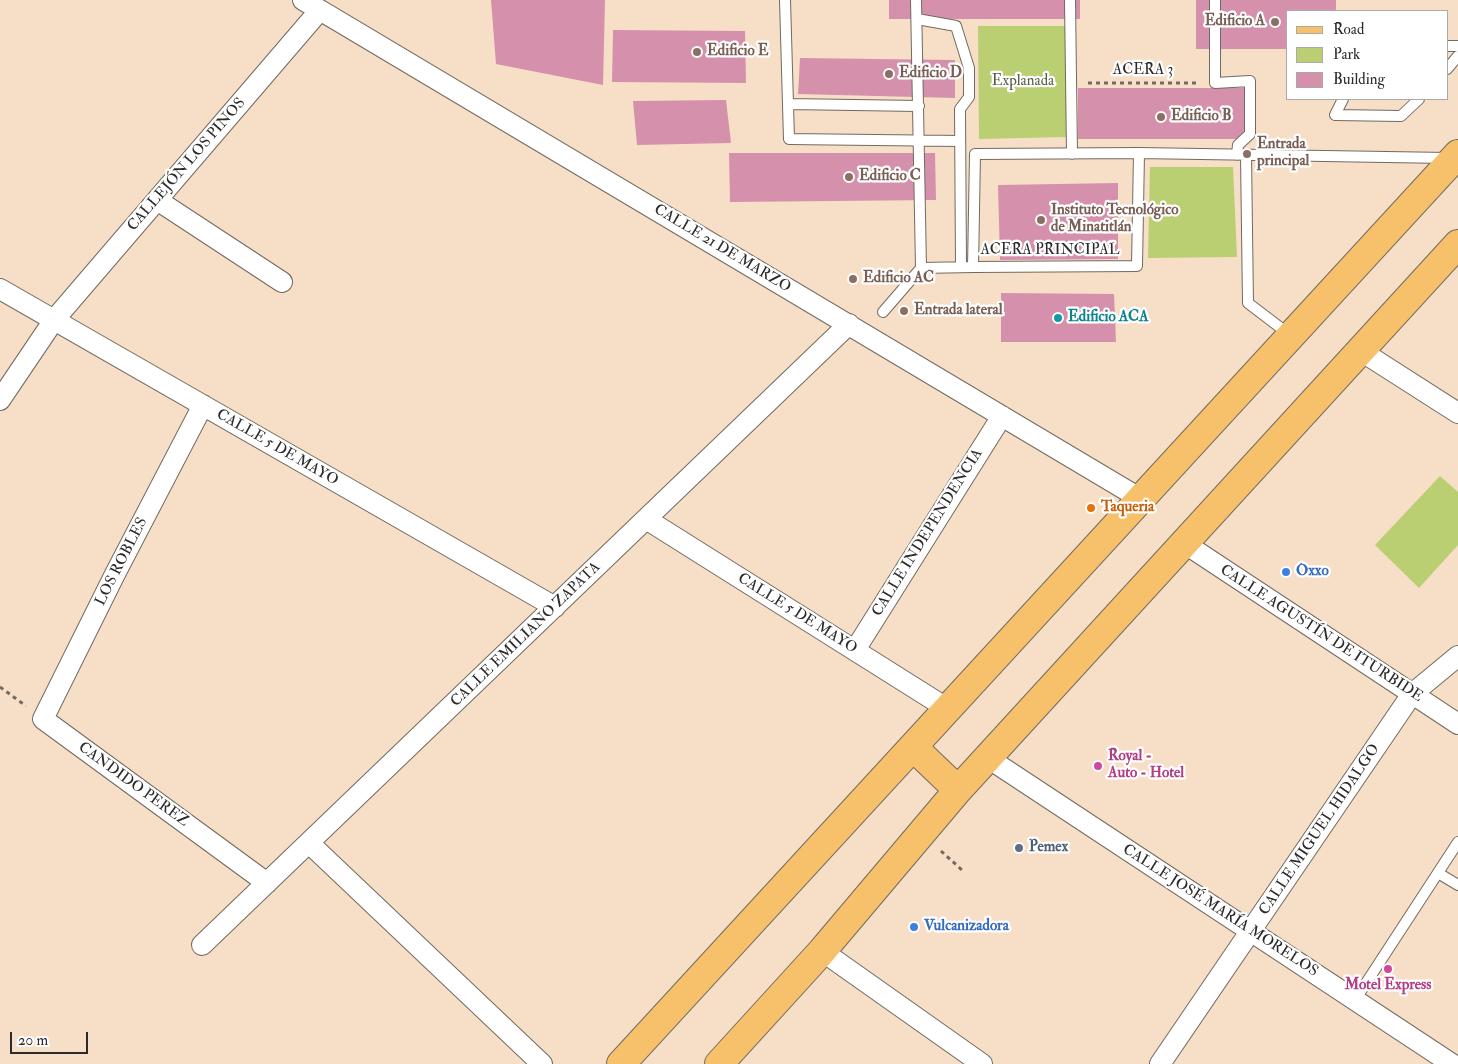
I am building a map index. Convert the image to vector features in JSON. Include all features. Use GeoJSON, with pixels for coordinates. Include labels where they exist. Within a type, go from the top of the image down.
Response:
{"type":"FeatureCollection","features":[{"type":"Feature","properties":{"kind":"main road"},"geometry":{"type":"LineString","coordinates":[[621,1064],[1456,156]]}},
{"type":"Feature","properties":{"kind":"main road"},"geometry":{"type":"LineString","coordinates":[[719,1064],[822,951],[958,790],[1458,244]]}},
{"type":"Feature","properties":{"kind":"main road"},"geometry":{"type":"LineString","coordinates":[[913,747],[958,790]]}},
{"type":"Feature","properties":{"kind":"street","name":"CALLEJÓN LOS PINOS"},"geometry":{"type":"LineString","coordinates":[[0,400],[54,320],[157,200],[311,5]]}},
{"type":"Feature","properties":{"kind":"street","name":"CALLE 21 DE MARZO"},"geometry":{"type":"LineString","coordinates":[[311,5],[1141,499]]}},
{"type":"Feature","properties":{"kind":"street"},"geometry":{"type":"LineString","coordinates":[[157,200],[282,282]]}},
{"type":"Feature","properties":{"kind":"street","name":"CALLE 5 DE MAYO"},"geometry":{"type":"LineString","coordinates":[[0,289],[555,607]]}},
{"type":"Feature","properties":{"kind":"street","name":"CALLE EMILIANO ZAPATA"},"geometry":{"type":"LineString","coordinates":[[202,945],[848,324]]}},
{"type":"Feature","properties":{"kind":"street"},"geometry":{"type":"LineString","coordinates":[[1361,351],[1458,413]]}},
{"type":"Feature","properties":{"kind":"street","name":"LOS ROBLES"},"geometry":{"type":"LineString","coordinates":[[44,719],[115,574],[203,405]]}},
{"type":"Feature","properties":{"kind":"street","name":"CALLE INDEPENDENCIA"},"geometry":{"type":"LineString","coordinates":[[855,650],[1002,416]]}},
{"type":"Feature","properties":{"kind":"street","name":"CALLE 5 DE MAYO"},"geometry":{"type":"LineString","coordinates":[[646,519],[948,708]]}},
{"type":"Feature","properties":{"kind":"street","name":"CALLE AGUSTÍN DE ITURBIDE"},"geometry":{"type":"LineString","coordinates":[[1184,543],[1458,724]]}},
{"type":"Feature","properties":{"kind":"street","name":"CALLE MIGUEL HIDALGO"},"geometry":{"type":"LineString","coordinates":[[1160,1064],[1412,694],[1458,656]]}},
{"type":"Feature","properties":{"kind":"street","name":"CANDIDO PEREZ"},"geometry":{"type":"LineString","coordinates":[[44,719],[267,883]]}},
{"type":"Feature","properties":{"kind":"street","name":"CALLE JOSÉ MARÍA MORELOS"},"geometry":{"type":"LineString","coordinates":[[988,758],[1452,1064]]}},
{"type":"Feature","properties":{"kind":"street"},"geometry":{"type":"LineString","coordinates":[[309,843],[542,1064]]}},
{"type":"Feature","properties":{"kind":"street"},"geometry":{"type":"LineString","coordinates":[[822,951],[982,1064]]}},
{"type":"Feature","properties":{"kind":"lane"},"geometry":{"type":"LineString","coordinates":[[785,0],[789,140],[960,141]]}},
{"type":"Feature","properties":{"kind":"lane"},"geometry":{"type":"LineString","coordinates":[[883,312],[922,268],[916,0]]}},
{"type":"Feature","properties":{"kind":"lane"},"geometry":{"type":"LineString","coordinates":[[1070,0],[1072,154]]}},
{"type":"Feature","properties":{"kind":"lane"},"geometry":{"type":"LineString","coordinates":[[1215,0],[1215,82],[1250,81],[1250,134],[1238,145],[1242,155],[1248,303],[1291,336]]}},
{"type":"Feature","properties":{"kind":"lane"},"geometry":{"type":"LineString","coordinates":[[917,19],[956,26],[969,68],[969,97],[960,109],[961,267]]}},
{"type":"Feature","properties":{"kind":"lane"},"geometry":{"type":"LineString","coordinates":[[1448,69],[1458,56]]}},
{"type":"Feature","properties":{"kind":"lane"},"geometry":{"type":"LineString","coordinates":[[1342,100],[1335,115],[1401,116],[1418,100]]}},
{"type":"Feature","properties":{"kind":"lane"},"geometry":{"type":"LineString","coordinates":[[788,104],[919,106]]}},
{"type":"Feature","properties":{"kind":"lane","name":"ACERA PRINCIPAL"},"geometry":{"type":"LineString","coordinates":[[1139,153],[1137,266],[974,267],[975,154],[1139,153],[1456,156]]}},
{"type":"Feature","properties":{"kind":"lane"},"geometry":{"type":"LineString","coordinates":[[922,268],[974,267]]}},
{"type":"Feature","properties":{"kind":"lane"},"geometry":{"type":"LineString","coordinates":[[1354,1000],[1458,842]]}},
{"type":"Feature","properties":{"kind":"lane"},"geometry":{"type":"LineString","coordinates":[[1438,872],[1458,885]]}},
{"type":"Feature","properties":{"kind":"path","name":"ACERA 3"},"geometry":{"type":"LineString","coordinates":[[1071,82],[1215,82]]}},
{"type":"Feature","properties":{"kind":"path"},"geometry":{"type":"LineString","coordinates":[[0,687],[44,719]]}},
{"type":"Feature","properties":{"kind":"green space","name":"Explanada"},"geometry":{"type":"Polygon","coordinates":[[[978,26],[1068,26],[1067,137],[979,139],[978,26]]]}},
{"type":"Feature","properties":{"kind":"green space"},"geometry":{"type":"Polygon","coordinates":[[[1150,167],[1233,167],[1237,257],[1148,258],[1150,167]]]}},
{"type":"Feature","properties":{"kind":"green space"},"geometry":{"type":"Polygon","coordinates":[[[1440,476],[1458,492],[1458,545],[1419,588],[1375,545],[1440,476]]]}},
{"type":"Feature","properties":{"kind":"building"},"geometry":{"type":"Polygon","coordinates":[[[491,0],[605,0],[603,85],[496,64],[491,0]]]}},
{"type":"Feature","properties":{"kind":"building"},"geometry":{"type":"Polygon","coordinates":[[[889,0],[1080,0],[1080,19],[889,19],[889,0]]]}},
{"type":"Feature","properties":{"kind":"building","name":"Edificio A"},"geometry":{"type":"Polygon","coordinates":[[[1196,0],[1336,0],[1336,10],[1286,10],[1286,49],[1196,49],[1196,0]]]}},
{"type":"Feature","properties":{"kind":"building"},"geometry":{"type":"Polygon","coordinates":[[[613,30],[745,31],[746,83],[612,82],[613,30]]]}},
{"type":"Feature","properties":{"kind":"building"},"geometry":{"type":"Polygon","coordinates":[[[800,58],[955,60],[955,98],[798,94],[800,58]]]}},
{"type":"Feature","properties":{"kind":"building","name":"Edificio B"},"geometry":{"type":"Polygon","coordinates":[[[1078,88],[1244,88],[1244,139],[1078,139],[1078,88]]]}},
{"type":"Feature","properties":{"kind":"building"},"geometry":{"type":"Polygon","coordinates":[[[726,100],[731,143],[637,145],[633,101],[726,100]]]}},
{"type":"Feature","properties":{"kind":"building","name":"Edificio C"},"geometry":{"type":"Polygon","coordinates":[[[729,153],[935,153],[936,200],[730,202],[729,153]]]}},
{"type":"Feature","properties":{"kind":"building"},"geometry":{"type":"Polygon","coordinates":[[[1118,183],[1118,259],[1000,260],[998,185],[1118,183]]]}},
{"type":"Feature","properties":{"kind":"building","name":"Edificio ACA"},"geometry":{"type":"Polygon","coordinates":[[[1001,293],[1114,294],[1116,342],[1001,342],[1001,293]]]}},
{"type":"Feature","properties":{"kind":"place","name":"Edificio A"},"geometry":{"type":"Point","coordinates":[1275,22]}},
{"type":"Feature","properties":{"kind":"place","name":"Edificio E"},"geometry":{"type":"Point","coordinates":[697,52]}},
{"type":"Feature","properties":{"kind":"place","name":"Edificio D"},"geometry":{"type":"Point","coordinates":[889,74]}},
{"type":"Feature","properties":{"kind":"place","name":"Edificio B"},"geometry":{"type":"Point","coordinates":[1161,117]}},
{"type":"Feature","properties":{"kind":"place","name":"Entrada principal"},"geometry":{"type":"Point","coordinates":[1247,154]}},
{"type":"Feature","properties":{"kind":"place","name":"Edificio C"},"geometry":{"type":"Point","coordinates":[849,177]}},
{"type":"Feature","properties":{"kind":"place","name":"Instituto Tecnológico de Minatitlán"},"geometry":{"type":"Point","coordinates":[1041,220]}},
{"type":"Feature","properties":{"kind":"place","name":"Edificio AC"},"geometry":{"type":"Point","coordinates":[853,279]}},
{"type":"Feature","properties":{"kind":"place","name":"Entrada lateral"},"geometry":{"type":"Point","coordinates":[904,311]}},
{"type":"Feature","properties":{"kind":"place","name":"Edificio ACA"},"geometry":{"type":"Point","coordinates":[1058,318]}},
{"type":"Feature","properties":{"kind":"place","name":"Taqueria"},"geometry":{"type":"Point","coordinates":[1091,508]}},
{"type":"Feature","properties":{"kind":"place","name":"Oxxo"},"geometry":{"type":"Point","coordinates":[1286,572]}},
{"type":"Feature","properties":{"kind":"place","name":"Royal - Auto - Hotel"},"geometry":{"type":"Point","coordinates":[1098,766]}},
{"type":"Feature","properties":{"kind":"place","name":"Pemex"},"geometry":{"type":"Point","coordinates":[1019,848]}},
{"type":"Feature","properties":{"kind":"place","name":"Vulcanizadora"},"geometry":{"type":"Point","coordinates":[914,927]}},
{"type":"Feature","properties":{"kind":"place","name":"Motel Express"},"geometry":{"type":"Point","coordinates":[1388,969]}}]}
